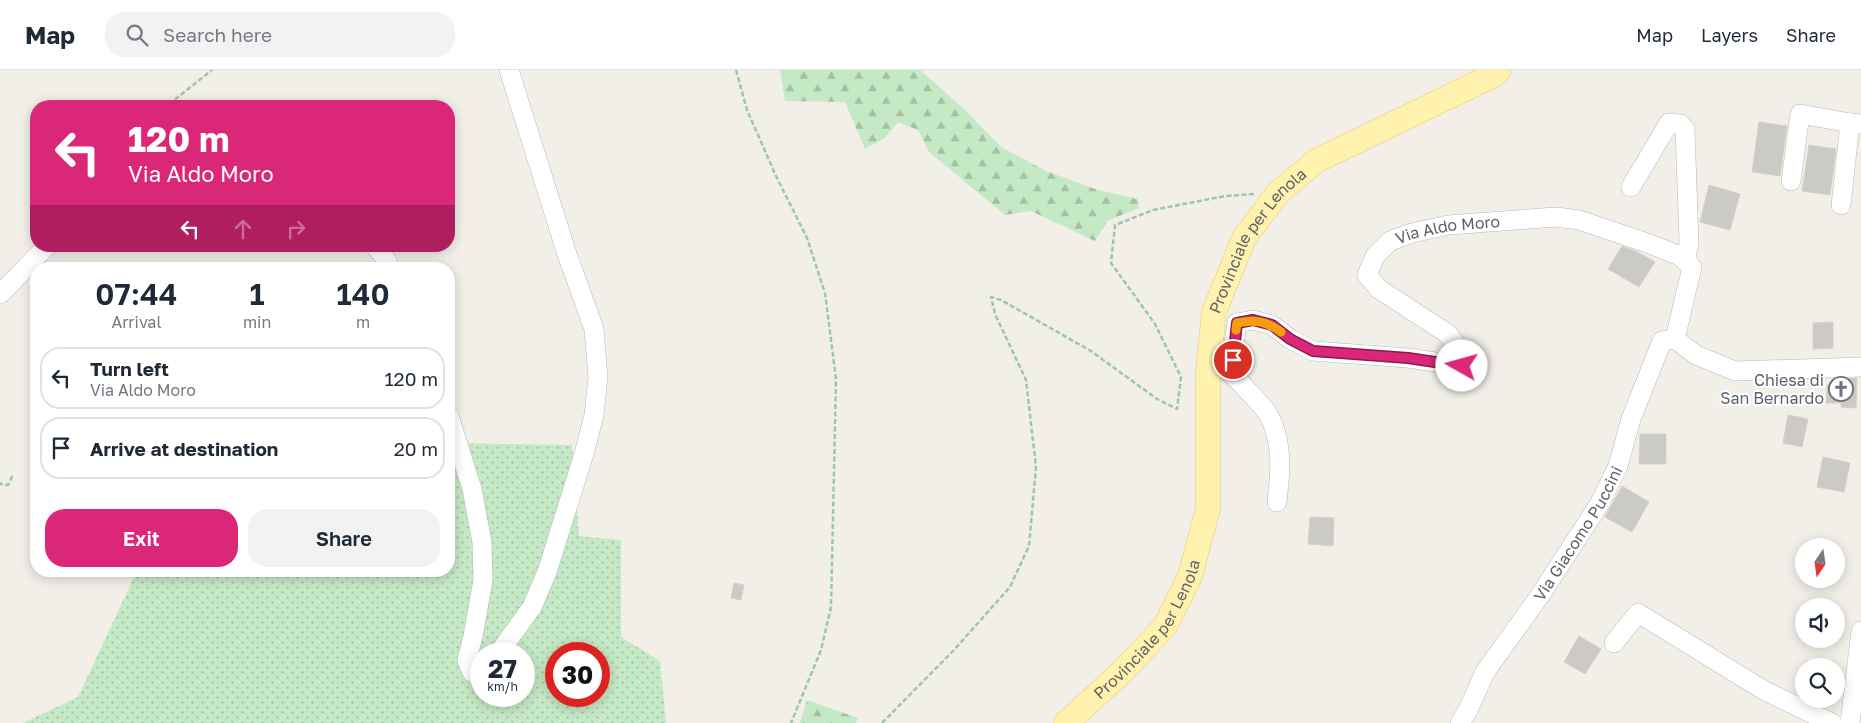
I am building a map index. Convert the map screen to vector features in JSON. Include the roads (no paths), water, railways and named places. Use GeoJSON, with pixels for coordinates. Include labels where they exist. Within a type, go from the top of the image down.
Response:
{"type":"FeatureCollection","features":[{"type":"Feature","properties":{"kind":"main road","name":"Provinciale per Lenola"},"geometry":{"type":"LineString","coordinates":[[1066,723],[1123,671],[1166,624],[1190,576],[1208,509],[1208,372],[1214,312],[1244,238],[1278,193],[1316,161],[1494,75],[1499,70]]}},
{"type":"Feature","properties":{"kind":"street"},"geometry":{"type":"LineString","coordinates":[[507,642],[532,607],[547,572],[584,454],[594,415],[598,377],[594,329],[567,254],[509,70]]}},
{"type":"Feature","properties":{"kind":"street"},"geometry":{"type":"LineString","coordinates":[[1791,182],[1800,114],[1855,123],[1841,205]]}},
{"type":"Feature","properties":{"kind":"street"},"geometry":{"type":"LineString","coordinates":[[1631,187],[1669,123],[1680,124],[1685,129],[1689,243],[1685,261],[1692,266],[1675,339],[1696,356],[1735,371],[1861,367]]}},
{"type":"Feature","properties":{"kind":"street","name":"Via Aldo Moro"},"geometry":{"type":"LineString","coordinates":[[1233,374],[1237,323],[1253,320],[1272,325],[1290,339],[1313,351],[1408,358],[1462,366],[1461,352],[1448,334],[1379,289],[1367,275],[1375,256],[1390,241],[1412,233],[1449,225],[1556,217],[1579,220],[1650,244],[1680,256],[1685,261]]}},
{"type":"Feature","properties":{"kind":"street"},"geometry":{"type":"LineString","coordinates":[[31,262],[41,252]]}},
{"type":"Feature","properties":{"kind":"street"},"geometry":{"type":"LineString","coordinates":[[0,294],[30,263]]}},
{"type":"Feature","properties":{"kind":"street","name":"Via Giacomo Puccini"},"geometry":{"type":"LineString","coordinates":[[1460,723],[1485,672],[1600,504],[1618,466],[1631,419],[1662,341],[1675,339]]}},
{"type":"Feature","properties":{"kind":"street"},"geometry":{"type":"LineString","coordinates":[[1208,372],[1219,365],[1233,374],[1253,396],[1272,422],[1280,454],[1280,482],[1277,502]]}},
{"type":"Feature","properties":{"kind":"street"},"geometry":{"type":"LineString","coordinates":[[455,435],[472,489],[482,542],[483,580],[472,642]]}},
{"type":"Feature","properties":{"kind":"street"},"geometry":{"type":"LineString","coordinates":[[1614,643],[1638,613],[1766,691],[1832,723]]}},
{"type":"Feature","properties":{"kind":"street"},"geometry":{"type":"LineString","coordinates":[[1850,723],[1861,631]]}},
{"type":"Feature","properties":{"kind":"street"},"geometry":{"type":"LineString","coordinates":[[470,648],[467,660],[470,667]]}},
{"type":"Feature","properties":{"kind":"place","name":"Chiesa di San Bernardo"},"geometry":{"type":"Point","coordinates":[1841,389]}}]}
